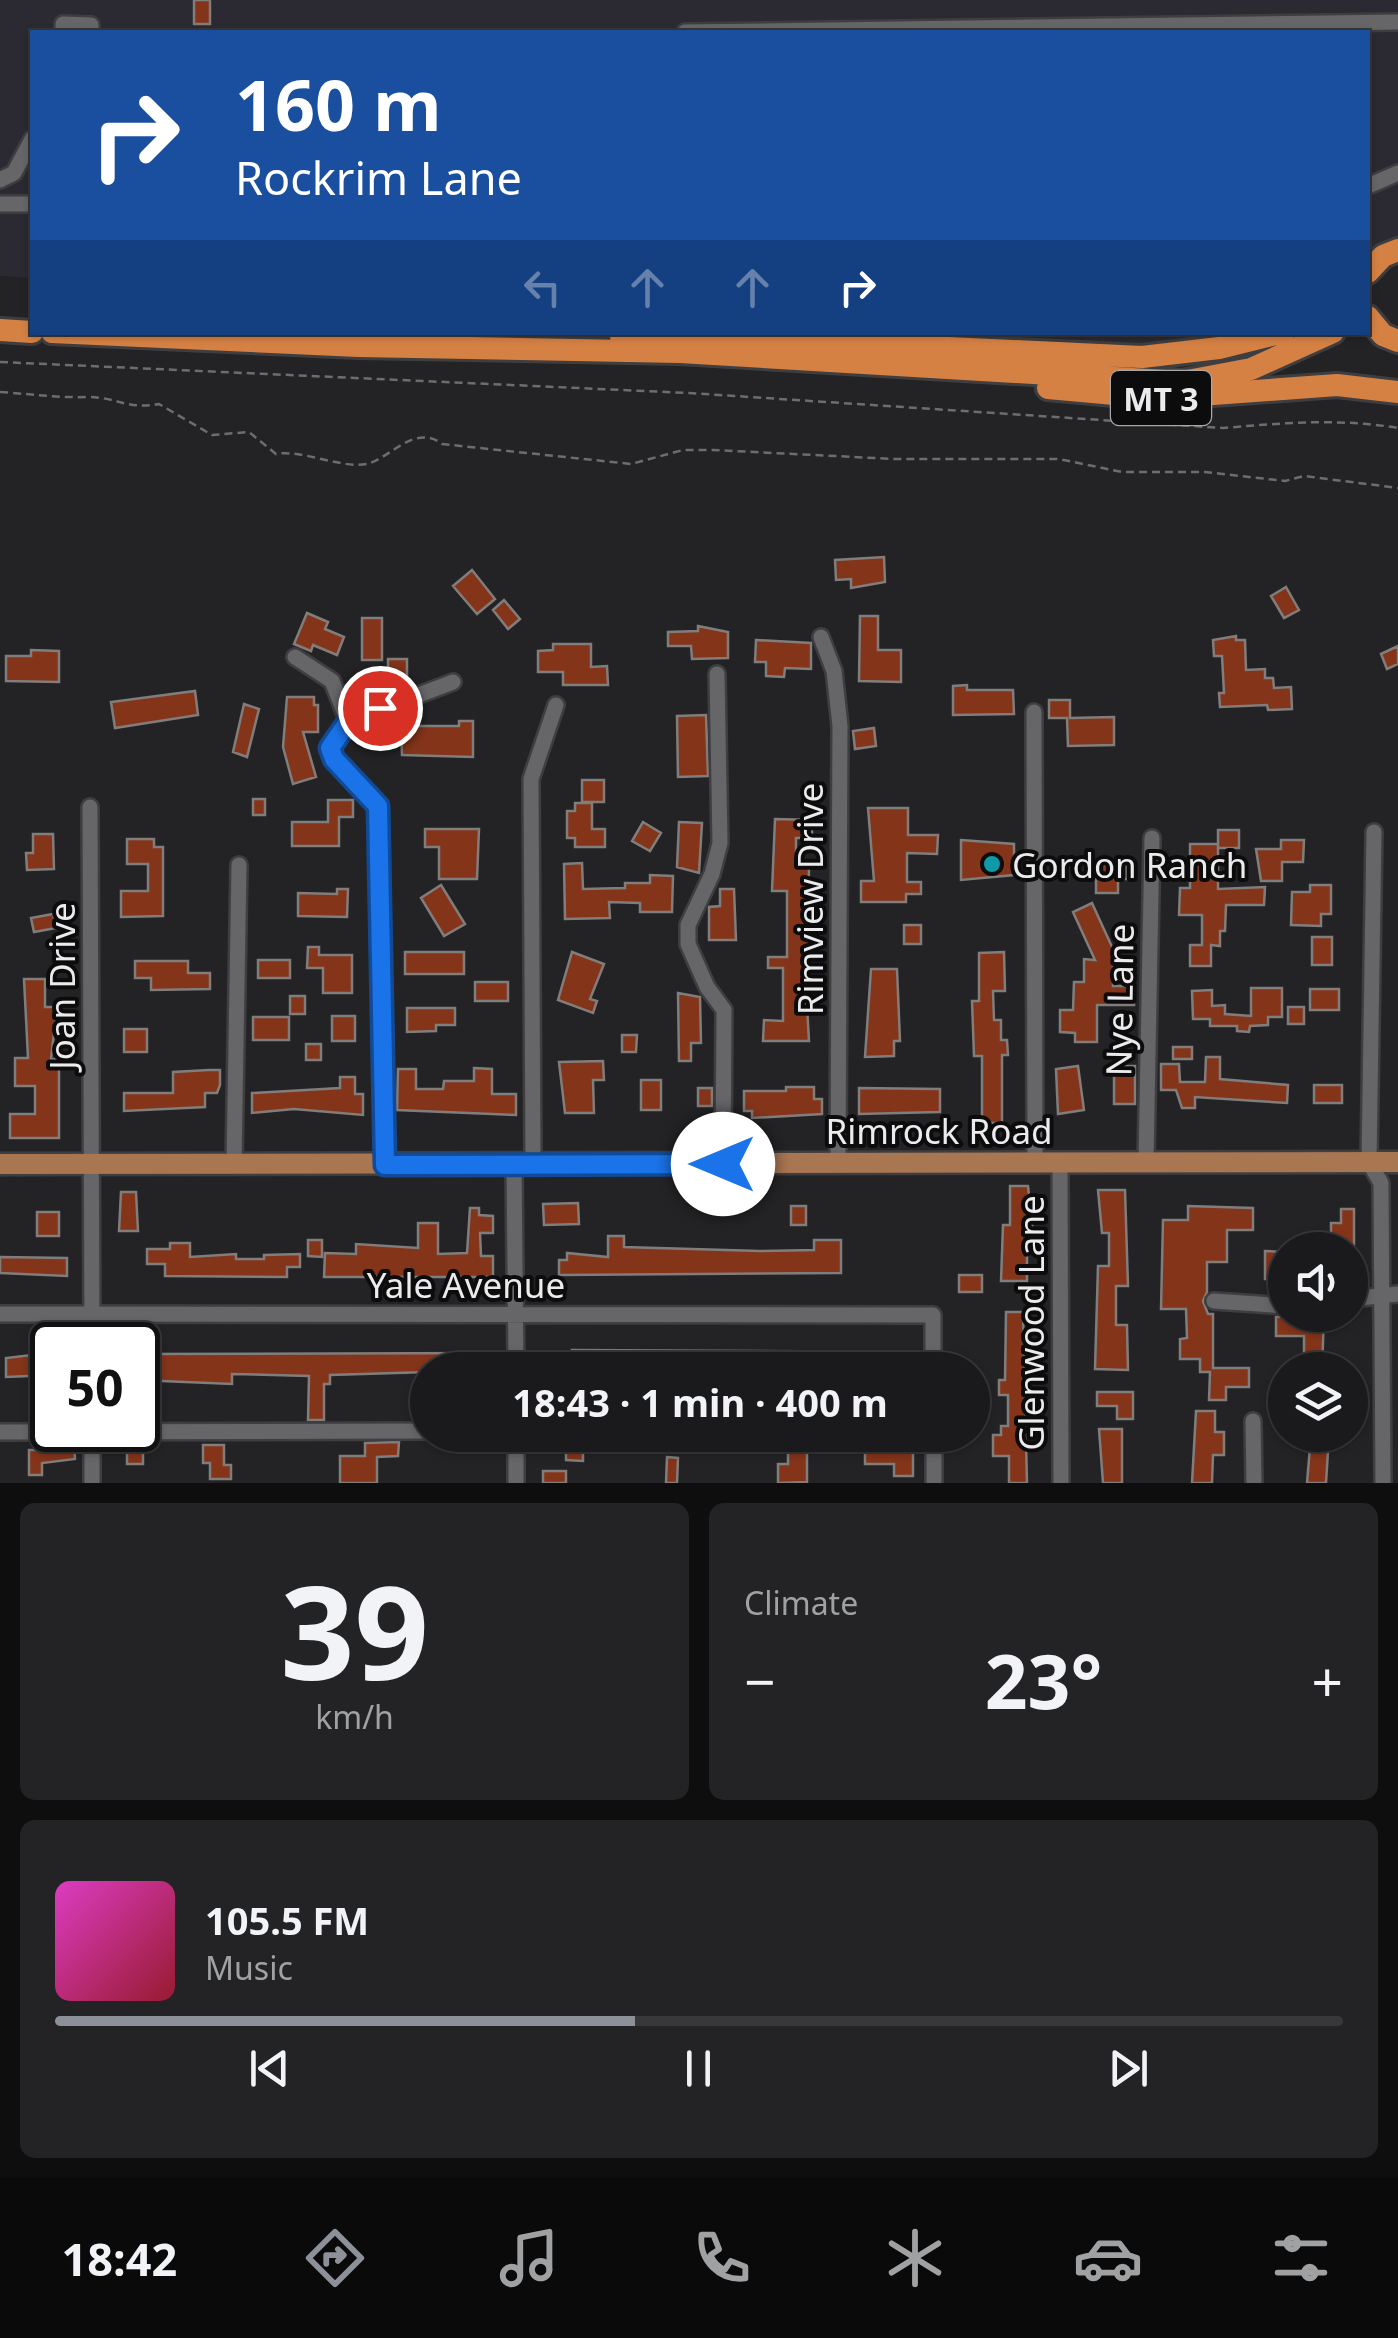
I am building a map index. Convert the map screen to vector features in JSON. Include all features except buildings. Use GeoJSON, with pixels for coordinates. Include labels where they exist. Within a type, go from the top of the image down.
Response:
{"type":"FeatureCollection","features":[{"type":"Feature","properties":{"kind":"highway"},"geometry":{"type":"LineString","coordinates":[[1370,266],[1398,250]]}},
{"type":"Feature","properties":{"kind":"highway"},"geometry":{"type":"LineString","coordinates":[[0,330],[30,332]]}},
{"type":"Feature","properties":{"kind":"highway","name":"MT 3"},"geometry":{"type":"LineString","coordinates":[[118,335],[358,346],[680,352],[926,370],[1079,393],[1160,398],[1338,385],[1398,392]]}},
{"type":"Feature","properties":{"kind":"highway","name":"MT 3"},"geometry":{"type":"LineString","coordinates":[[358,346],[645,335]]}},
{"type":"Feature","properties":{"kind":"highway","name":"MT 3"},"geometry":{"type":"LineString","coordinates":[[691,335],[1142,357],[1219,348],[1272,335]]}},
{"type":"Feature","properties":{"kind":"highway"},"geometry":{"type":"LineString","coordinates":[[926,370],[1182,382],[1251,369],[1326,335]]}},
{"type":"Feature","properties":{"kind":"main road","name":"Rimrock Road"},"geometry":{"type":"LineString","coordinates":[[0,1164],[1398,1162]]}},
{"type":"Feature","properties":{"kind":"street"},"geometry":{"type":"LineString","coordinates":[[828,30],[1398,22]]}},
{"type":"Feature","properties":{"kind":"street"},"geometry":{"type":"LineString","coordinates":[[64,30],[63,24],[92,24],[91,30]]}},
{"type":"Feature","properties":{"kind":"street"},"geometry":{"type":"LineString","coordinates":[[0,180],[14,173],[30,143]]}},
{"type":"Feature","properties":{"kind":"street"},"geometry":{"type":"LineString","coordinates":[[1370,185],[1398,174]]}},
{"type":"Feature","properties":{"kind":"street"},"geometry":{"type":"LineString","coordinates":[[0,204],[30,204]]}},
{"type":"Feature","properties":{"kind":"street","name":"Rimview Drive"},"geometry":{"type":"LineString","coordinates":[[821,638],[834,670],[840,726],[838,1163]]}},
{"type":"Feature","properties":{"kind":"street"},"geometry":{"type":"LineString","coordinates":[[295,657],[332,680],[348,722]]}},
{"type":"Feature","properties":{"kind":"street"},"geometry":{"type":"LineString","coordinates":[[717,674],[720,843],[688,925],[688,944],[706,987],[724,1010],[723,1164]]}},
{"type":"Feature","properties":{"kind":"street"},"geometry":{"type":"LineString","coordinates":[[385,1165],[378,806],[334,759],[330,748],[348,722],[452,682]]}},
{"type":"Feature","properties":{"kind":"street"},"geometry":{"type":"LineString","coordinates":[[516,1352],[524,1164],[531,779],[556,705]]}},
{"type":"Feature","properties":{"kind":"street","name":"Glenwood Lane"},"geometry":{"type":"LineString","coordinates":[[1034,712],[1035,1162]]}},
{"type":"Feature","properties":{"kind":"street","name":"Joan Drive"},"geometry":{"type":"LineString","coordinates":[[90,808],[92,1322]]}},
{"type":"Feature","properties":{"kind":"street"},"geometry":{"type":"LineString","coordinates":[[1374,832],[1370,1162],[1382,1183],[1390,1294],[1383,1483]]}},
{"type":"Feature","properties":{"kind":"street","name":"Nye Lane"},"geometry":{"type":"LineString","coordinates":[[1146,1162],[1152,838]]}},
{"type":"Feature","properties":{"kind":"street"},"geometry":{"type":"LineString","coordinates":[[234,1164],[239,865]]}},
{"type":"Feature","properties":{"kind":"street","name":"Glenwood Lane"},"geometry":{"type":"LineString","coordinates":[[1060,1162],[1061,1483]]}},
{"type":"Feature","properties":{"kind":"street"},"geometry":{"type":"LineString","coordinates":[[1214,1301],[1268,1305]]}},
{"type":"Feature","properties":{"kind":"street","name":"Yale Avenue"},"geometry":{"type":"LineString","coordinates":[[0,1314],[932,1315],[933,1352]]}},
{"type":"Feature","properties":{"kind":"street"},"geometry":{"type":"LineString","coordinates":[[1253,1420],[1254,1483]]}},
{"type":"Feature","properties":{"kind":"street"},"geometry":{"type":"LineString","coordinates":[[160,1431],[410,1431]]}},
{"type":"Feature","properties":{"kind":"street"},"geometry":{"type":"LineString","coordinates":[[0,1432],[30,1432]]}},
{"type":"Feature","properties":{"kind":"street"},"geometry":{"type":"LineString","coordinates":[[92,1452],[92,1483]]}},
{"type":"Feature","properties":{"kind":"street"},"geometry":{"type":"LineString","coordinates":[[516,1452],[516,1483]]}},
{"type":"Feature","properties":{"kind":"street"},"geometry":{"type":"LineString","coordinates":[[934,1452],[934,1483]]}},
{"type":"Feature","properties":{"kind":"path"},"geometry":{"type":"LineString","coordinates":[[0,362],[708,394],[1223,428],[1300,421],[1363,422],[1398,428]]}},
{"type":"Feature","properties":{"kind":"path"},"geometry":{"type":"LineString","coordinates":[[0,392],[69,400],[90,397],[131,408],[159,404],[212,435],[250,432],[276,454],[292,451],[313,459],[368,464],[410,439],[434,439],[442,444],[631,464],[682,450],[895,459],[993,456],[1060,459],[1122,472],[1204,472],[1285,481],[1304,476],[1398,488]]}},
{"type":"Feature","properties":{"kind":"shaded area"},"geometry":{"type":"Polygon","coordinates":[[[0,0],[1398,0],[1398,236],[1370,250],[1370,30],[30,30],[30,278],[0,276],[0,0]]]}},
{"type":"Feature","properties":{"kind":"shaded area"},"geometry":{"type":"Polygon","coordinates":[[[909,335],[1245,335],[1181,345],[1096,349],[909,335]]]}},
{"type":"Feature","properties":{"kind":"place","name":"Gordon Ranch"},"geometry":{"type":"Point","coordinates":[992,864]}},
{"type":"Feature","properties":{"kind":"route"},"geometry":{"type":"LineString","coordinates":[[380,708],[348,722],[330,748],[334,759],[378,806],[385,1165],[723,1164]]}}]}
